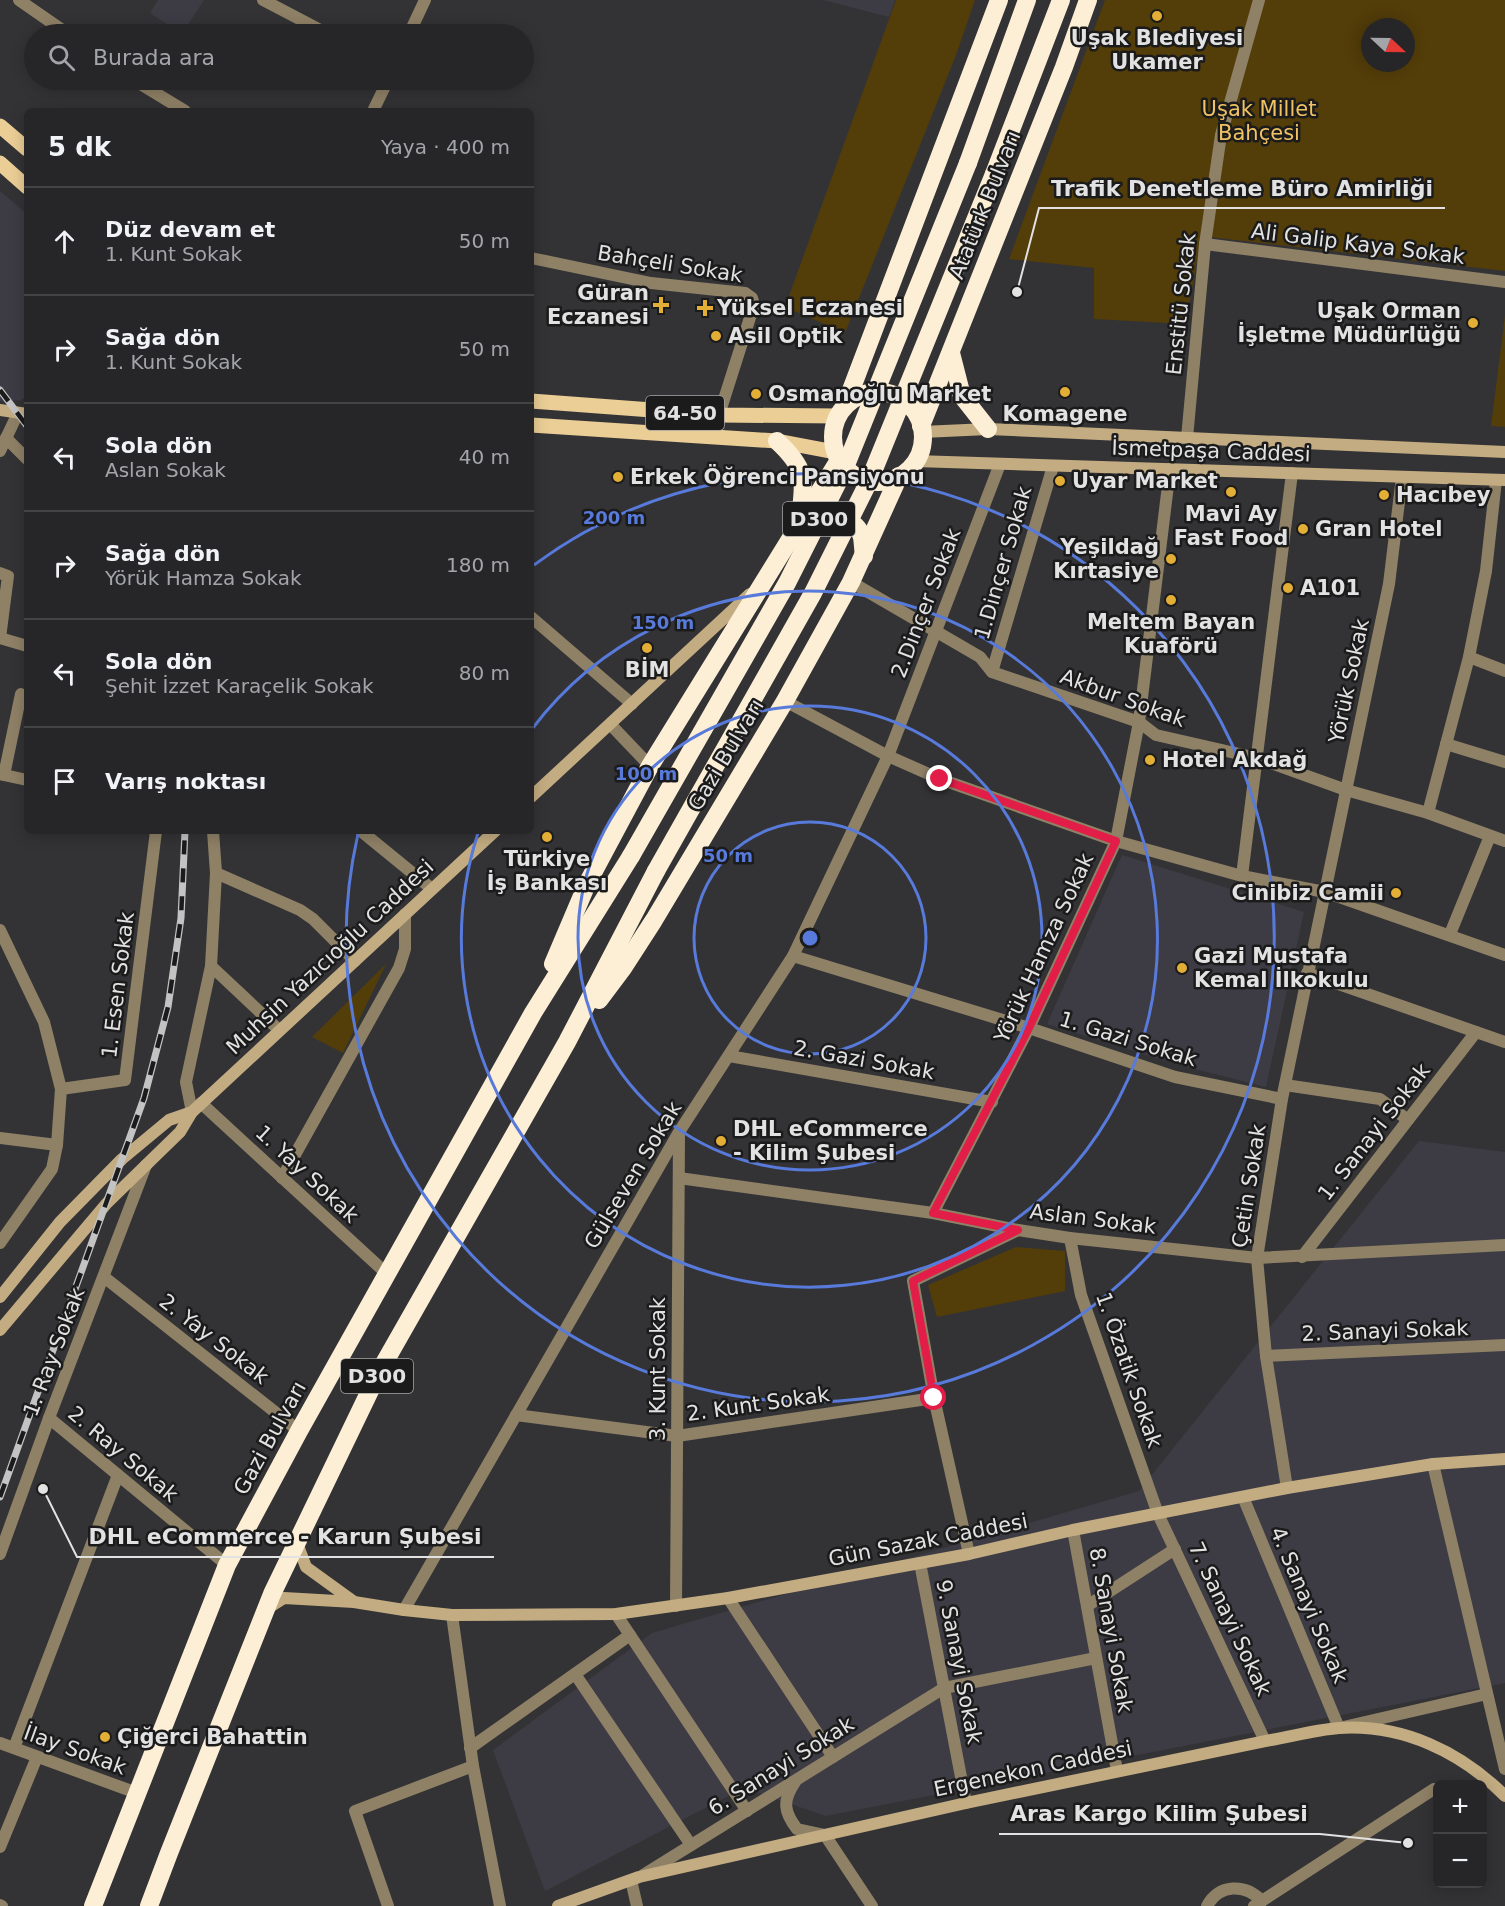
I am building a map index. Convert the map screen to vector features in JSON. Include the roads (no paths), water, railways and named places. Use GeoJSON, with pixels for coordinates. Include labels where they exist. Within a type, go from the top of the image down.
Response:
{"type":"FeatureCollection","features":[{"type":"Feature","properties":{"kind":"highway"},"geometry":{"type":"LineString","coordinates":[[842,411],[861,396],[870,393],[898,397],[912,409],[921,429],[921,447],[915,462],[900,476],[883,482],[866,481],[850,473],[837,456],[833,434],[999,0]]}},
{"type":"Feature","properties":{"kind":"highway","name":"Atatürk Bulvarı"},"geometry":{"type":"LineString","coordinates":[[631,856],[787,583],[844,470],[968,163],[1027,0]]}},
{"type":"Feature","properties":{"kind":"highway","name":"Atatürk Bulvarı"},"geometry":{"type":"LineString","coordinates":[[656,871],[813,593],[870,479],[994,174],[1061,0]]}},
{"type":"Feature","properties":{"kind":"highway","name":"Atatürk Bulvarı"},"geometry":{"type":"LineString","coordinates":[[921,429],[1064,67],[1088,0]]}},
{"type":"Feature","properties":{"kind":"highway"},"geometry":{"type":"LineString","coordinates":[[951,353],[962,396],[988,429]]}},
{"type":"Feature","properties":{"kind":"highway"},"geometry":{"type":"LineString","coordinates":[[777,441],[797,462],[802,472],[800,524]]}},
{"type":"Feature","properties":{"kind":"highway","name":"Gazi Bulvarı"},"geometry":{"type":"LineString","coordinates":[[533,1013],[587,884],[650,766],[800,524],[837,456]]}},
{"type":"Feature","properties":{"kind":"highway","name":"Gazi Bulvarı"},"geometry":{"type":"LineString","coordinates":[[567,1042],[622,968],[654,920],[784,701],[851,582],[900,476]]}},
{"type":"Feature","properties":{"kind":"highway"},"geometry":{"type":"LineString","coordinates":[[800,524],[818,513],[841,516],[861,535],[864,556]]}},
{"type":"Feature","properties":{"kind":"highway","name":"Gazi Bulvarı"},"geometry":{"type":"LineString","coordinates":[[93,1906],[227,1565],[299,1431],[533,1013],[631,856]]}},
{"type":"Feature","properties":{"kind":"highway","name":"Gazi Bulvarı"},"geometry":{"type":"LineString","coordinates":[[149,1906],[265,1610],[378,1374],[567,1042],[656,871]]}},
{"type":"Feature","properties":{"kind":"main road"},"geometry":{"type":"LineString","coordinates":[[0,126],[24,146]]}},
{"type":"Feature","properties":{"kind":"main road"},"geometry":{"type":"LineString","coordinates":[[0,163],[24,184]]}},
{"type":"Feature","properties":{"kind":"main road","name":"64-50"},"geometry":{"type":"LineString","coordinates":[[534,401],[719,415],[842,411]]}},
{"type":"Feature","properties":{"kind":"main road","name":"64-50"},"geometry":{"type":"LineString","coordinates":[[534,425],[777,441],[837,456]]}},
{"type":"Feature","properties":{"kind":"street"},"geometry":{"type":"LineString","coordinates":[[19,0],[54,24]]}},
{"type":"Feature","properties":{"kind":"street"},"geometry":{"type":"LineString","coordinates":[[263,0],[309,24]]}},
{"type":"Feature","properties":{"kind":"street"},"geometry":{"type":"LineString","coordinates":[[414,24],[425,0]]}},
{"type":"Feature","properties":{"kind":"street","name":"Enstitü Sokak"},"geometry":{"type":"LineString","coordinates":[[1187,438],[1205,244],[1221,135],[1259,0]]}},
{"type":"Feature","properties":{"kind":"street"},"geometry":{"type":"LineString","coordinates":[[150,90],[180,108]]}},
{"type":"Feature","properties":{"kind":"street"},"geometry":{"type":"LineString","coordinates":[[374,108],[383,90]]}},
{"type":"Feature","properties":{"kind":"street","name":"Ali Galip Kaya Sokak"},"geometry":{"type":"LineString","coordinates":[[1205,244],[1505,282]]}},
{"type":"Feature","properties":{"kind":"street","name":"Bahçeli Sokak"},"geometry":{"type":"LineString","coordinates":[[534,259],[651,283],[745,293],[752,298],[754,305],[719,415]]}},
{"type":"Feature","properties":{"kind":"street"},"geometry":{"type":"LineString","coordinates":[[0,410],[22,413],[0,451]]}},
{"type":"Feature","properties":{"kind":"street","name":"İsmetpaşa Caddesi"},"geometry":{"type":"LineString","coordinates":[[921,429],[988,429],[1505,452]]}},
{"type":"Feature","properties":{"kind":"street"},"geometry":{"type":"LineString","coordinates":[[6,438],[24,456]]}},
{"type":"Feature","properties":{"kind":"street","name":"İsmetpaşa Caddesi"},"geometry":{"type":"LineString","coordinates":[[915,462],[1500,480]]}},
{"type":"Feature","properties":{"kind":"street","name":"2.Dinçer Sokak"},"geometry":{"type":"LineString","coordinates":[[888,756],[1000,464]]}},
{"type":"Feature","properties":{"kind":"street","name":"1.Dinçer Sokak"},"geometry":{"type":"LineString","coordinates":[[992,672],[1053,466]]}},
{"type":"Feature","properties":{"kind":"street","name":"Yörük Hamza Sokak"},"geometry":{"type":"LineString","coordinates":[[933,1213],[1029,1028],[1116,841],[1138,722],[1170,470]]}},
{"type":"Feature","properties":{"kind":"street"},"geometry":{"type":"LineString","coordinates":[[1242,876],[1292,473]]}},
{"type":"Feature","properties":{"kind":"street","name":"Yörük Sokak"},"geometry":{"type":"LineString","coordinates":[[1325,892],[1389,584],[1402,477]]}},
{"type":"Feature","properties":{"kind":"street"},"geometry":{"type":"LineString","coordinates":[[1428,813],[1469,657],[1486,571],[1500,480]]}},
{"type":"Feature","properties":{"kind":"street"},"geometry":{"type":"LineString","coordinates":[[0,573],[8,576],[0,638],[24,645]]}},
{"type":"Feature","properties":{"kind":"street"},"geometry":{"type":"LineString","coordinates":[[534,794],[763,582]]}},
{"type":"Feature","properties":{"kind":"street","name":"Akbur Sokak"},"geometry":{"type":"LineString","coordinates":[[851,582],[980,657],[992,672],[1138,722],[1156,735],[1257,758],[1346,790],[1428,813],[1505,841]]}},
{"type":"Feature","properties":{"kind":"street"},"geometry":{"type":"LineString","coordinates":[[534,620],[632,704]]}},
{"type":"Feature","properties":{"kind":"street"},"geometry":{"type":"LineString","coordinates":[[1469,657],[1505,671]]}},
{"type":"Feature","properties":{"kind":"street"},"geometry":{"type":"LineString","coordinates":[[21,694],[2,775],[24,779]]}},
{"type":"Feature","properties":{"kind":"street"},"geometry":{"type":"LineString","coordinates":[[784,701],[888,756],[940,779],[1116,841],[1242,876],[1325,892],[1505,955]]}},
{"type":"Feature","properties":{"kind":"street"},"geometry":{"type":"LineString","coordinates":[[610,724],[650,766]]}},
{"type":"Feature","properties":{"kind":"street"},"geometry":{"type":"LineString","coordinates":[[1446,744],[1505,762]]}},
{"type":"Feature","properties":{"kind":"street","name":"Gülseven Sokak"},"geometry":{"type":"LineString","coordinates":[[404,1611],[679,1132],[793,956],[888,756]]}},
{"type":"Feature","properties":{"kind":"street","name":"1. Esen Sokak"},"geometry":{"type":"LineString","coordinates":[[61,1089],[125,1080],[156,834]]}},
{"type":"Feature","properties":{"kind":"street"},"geometry":{"type":"LineString","coordinates":[[196,1107],[186,1082],[211,966],[216,873],[213,834]]}},
{"type":"Feature","properties":{"kind":"street"},"geometry":{"type":"LineString","coordinates":[[365,834],[432,889]]}},
{"type":"Feature","properties":{"kind":"street","name":"Muhsin Yazıcıoğlu Caddesi"},"geometry":{"type":"LineString","coordinates":[[0,1330],[107,1203],[180,1132],[196,1107],[492,834]]}},
{"type":"Feature","properties":{"kind":"street"},"geometry":{"type":"LineString","coordinates":[[1450,934],[1490,836]]}},
{"type":"Feature","properties":{"kind":"street"},"geometry":{"type":"LineString","coordinates":[[216,873],[300,910],[313,919],[355,961]]}},
{"type":"Feature","properties":{"kind":"street","name":"Çetin Sokak"},"geometry":{"type":"LineString","coordinates":[[1287,1488],[1266,1356],[1257,1258],[1282,1099],[1325,892]]}},
{"type":"Feature","properties":{"kind":"street"},"geometry":{"type":"LineString","coordinates":[[282,1178],[399,968],[405,949],[405,914]]}},
{"type":"Feature","properties":{"kind":"street"},"geometry":{"type":"LineString","coordinates":[[0,930],[44,1022],[61,1089],[57,1145],[52,1168],[0,1243]]}},
{"type":"Feature","properties":{"kind":"street","name":"1. Gazi Sokak"},"geometry":{"type":"LineString","coordinates":[[793,956],[1029,1028],[1175,1077],[1282,1099]]}},
{"type":"Feature","properties":{"kind":"street"},"geometry":{"type":"LineString","coordinates":[[211,966],[279,1030]]}},
{"type":"Feature","properties":{"kind":"street"},"geometry":{"type":"LineString","coordinates":[[1307,973],[1505,1042]]}},
{"type":"Feature","properties":{"kind":"street","name":"1. Sanayi Sokak"},"geometry":{"type":"LineString","coordinates":[[1302,1257],[1476,1032]]}},
{"type":"Feature","properties":{"kind":"street","name":"2. Gazi Sokak"},"geometry":{"type":"LineString","coordinates":[[729,1056],[992,1102]]}},
{"type":"Feature","properties":{"kind":"street"},"geometry":{"type":"LineString","coordinates":[[1285,1085],[1380,1099],[1408,1120]]}},
{"type":"Feature","properties":{"kind":"street","name":"Muhsin Yazıcıoğlu Caddesi"},"geometry":{"type":"LineString","coordinates":[[0,1297],[60,1222],[122,1159],[169,1120],[196,1107]]}},
{"type":"Feature","properties":{"kind":"street","name":"1. Yay Sokak"},"geometry":{"type":"LineString","coordinates":[[196,1107],[282,1178],[387,1274]]}},
{"type":"Feature","properties":{"kind":"street","name":"3. Kunt Sokak"},"geometry":{"type":"LineString","coordinates":[[676,1606],[679,1132]]}},
{"type":"Feature","properties":{"kind":"street"},"geometry":{"type":"LineString","coordinates":[[0,1137],[57,1145]]}},
{"type":"Feature","properties":{"kind":"street","name":"1. Ray Sokak"},"geometry":{"type":"LineString","coordinates":[[0,1554],[49,1418],[147,1164]]}},
{"type":"Feature","properties":{"kind":"street","name":"Aslan Sokak"},"geometry":{"type":"LineString","coordinates":[[679,1178],[933,1213],[1070,1238],[1257,1258],[1505,1245]]}},
{"type":"Feature","properties":{"kind":"street"},"geometry":{"type":"LineString","coordinates":[[969,1554],[934,1398],[913,1281],[1018,1230]]}},
{"type":"Feature","properties":{"kind":"street","name":"1. Özatik Sokak"},"geometry":{"type":"LineString","coordinates":[[1070,1238],[1082,1295],[1158,1514]]}},
{"type":"Feature","properties":{"kind":"street","name":"2. Yay Sokak"},"geometry":{"type":"LineString","coordinates":[[104,1277],[299,1431]]}},
{"type":"Feature","properties":{"kind":"street","name":"2. Sanayi Sokak"},"geometry":{"type":"LineString","coordinates":[[1266,1356],[1505,1345]]}},
{"type":"Feature","properties":{"kind":"street","name":"2. Kunt Sokak"},"geometry":{"type":"LineString","coordinates":[[516,1415],[677,1436],[934,1398]]}},
{"type":"Feature","properties":{"kind":"street","name":"2. Ray Sokak"},"geometry":{"type":"LineString","coordinates":[[49,1418],[227,1565]]}},
{"type":"Feature","properties":{"kind":"street","name":"Gün Sazak Caddesi"},"geometry":{"type":"LineString","coordinates":[[265,1610],[284,1598],[354,1602],[404,1611],[452,1615],[616,1614],[728,1598],[969,1554],[1073,1530],[1287,1488],[1433,1464],[1505,1460]]}},
{"type":"Feature","properties":{"kind":"street"},"geometry":{"type":"LineString","coordinates":[[1433,1464],[1505,1769]]}},
{"type":"Feature","properties":{"kind":"street"},"geometry":{"type":"LineString","coordinates":[[14,1748],[118,1475]]}},
{"type":"Feature","properties":{"kind":"street","name":"4. Sanayi Sokak"},"geometry":{"type":"LineString","coordinates":[[1243,1497],[1339,1728]]}},
{"type":"Feature","properties":{"kind":"street","name":"7. Sanayi Sokak"},"geometry":{"type":"LineString","coordinates":[[1158,1514],[1266,1741]]}},
{"type":"Feature","properties":{"kind":"street","name":"8. Sanayi Sokak"},"geometry":{"type":"LineString","coordinates":[[1073,1530],[1117,1771]]}},
{"type":"Feature","properties":{"kind":"street"},"geometry":{"type":"LineString","coordinates":[[297,1543],[306,1567],[354,1602]]}},
{"type":"Feature","properties":{"kind":"street"},"geometry":{"type":"LineString","coordinates":[[1087,1606],[1175,1549]]}},
{"type":"Feature","properties":{"kind":"street","name":"9. Sanayi Sokak"},"geometry":{"type":"LineString","coordinates":[[920,1563],[966,1803]]}},
{"type":"Feature","properties":{"kind":"street"},"geometry":{"type":"LineString","coordinates":[[728,1598],[833,1757]]}},
{"type":"Feature","properties":{"kind":"street"},"geometry":{"type":"LineString","coordinates":[[616,1614],[747,1811]]}},
{"type":"Feature","properties":{"kind":"street"},"geometry":{"type":"LineString","coordinates":[[452,1615],[470,1748],[500,1906]]}},
{"type":"Feature","properties":{"kind":"street"},"geometry":{"type":"LineString","coordinates":[[470,1748],[630,1635]]}},
{"type":"Feature","properties":{"kind":"street","name":"6. Sanayi Sokak"},"geometry":{"type":"LineString","coordinates":[[635,1879],[944,1689],[1096,1658]]}},
{"type":"Feature","properties":{"kind":"street"},"geometry":{"type":"LineString","coordinates":[[575,1674],[691,1845]]}},
{"type":"Feature","properties":{"kind":"street"},"geometry":{"type":"LineString","coordinates":[[1339,1728],[1487,1694]]}},
{"type":"Feature","properties":{"kind":"street","name":"Ergenekon Caddesi"},"geometry":{"type":"LineString","coordinates":[[558,1906],[635,1879],[825,1834],[1117,1771],[1339,1728],[1370,1730],[1420,1739],[1466,1763],[1488,1779],[1505,1796]]}},
{"type":"Feature","properties":{"kind":"street","name":"İlay Sokak"},"geometry":{"type":"LineString","coordinates":[[0,1743],[137,1793]]}},
{"type":"Feature","properties":{"kind":"street"},"geometry":{"type":"LineString","coordinates":[[0,1847],[37,1757]]}},
{"type":"Feature","properties":{"kind":"street"},"geometry":{"type":"LineString","coordinates":[[388,1906],[355,1811],[473,1766]]}},
{"type":"Feature","properties":{"kind":"street"},"geometry":{"type":"LineString","coordinates":[[795,1781],[787,1794],[787,1815],[797,1829],[825,1834],[872,1906]]}},
{"type":"Feature","properties":{"kind":"street"},"geometry":{"type":"LineString","coordinates":[[1207,1906],[1218,1893],[1227,1888],[1237,1887],[1247,1890],[1258,1903],[1433,1790]]}},
{"type":"Feature","properties":{"kind":"street"},"geometry":{"type":"LineString","coordinates":[[635,1879],[637,1906]]}},
{"type":"Feature","properties":{"kind":"railway"},"geometry":{"type":"LineString","coordinates":[[0,390],[24,422]]}},
{"type":"Feature","properties":{"kind":"railway"},"geometry":{"type":"LineString","coordinates":[[0,1497],[144,1098],[168,1007],[181,918],[185,834]]}},
{"type":"Feature","properties":{"kind":"place","name":"Uşak Blediyesi Ukamer"},"geometry":{"type":"Point","coordinates":[1157,16]}},
{"type":"Feature","properties":{"kind":"place","name":"Trafik Denetleme Büro Amirliği"},"geometry":{"type":"Point","coordinates":[1017,292]}},
{"type":"Feature","properties":{"kind":"place","name":"Güran Eczanesi"},"geometry":{"type":"Point","coordinates":[661,305]}},
{"type":"Feature","properties":{"kind":"place","name":"Yüksel Eczanesi"},"geometry":{"type":"Point","coordinates":[705,308]}},
{"type":"Feature","properties":{"kind":"place","name":"Uşak Orman İşletme Müdürlüğü"},"geometry":{"type":"Point","coordinates":[1473,323]}},
{"type":"Feature","properties":{"kind":"place","name":"Asil Optik"},"geometry":{"type":"Point","coordinates":[716,336]}},
{"type":"Feature","properties":{"kind":"place","name":"Komagene"},"geometry":{"type":"Point","coordinates":[1065,392]}},
{"type":"Feature","properties":{"kind":"place","name":"Osmanoğlu Market"},"geometry":{"type":"Point","coordinates":[756,394]}},
{"type":"Feature","properties":{"kind":"place","name":"Erkek Öğrenci Pansiyonu"},"geometry":{"type":"Point","coordinates":[618,477]}},
{"type":"Feature","properties":{"kind":"place","name":"Uyar Market"},"geometry":{"type":"Point","coordinates":[1060,481]}},
{"type":"Feature","properties":{"kind":"place","name":"Mavi Ay Fast Food"},"geometry":{"type":"Point","coordinates":[1231,492]}},
{"type":"Feature","properties":{"kind":"place","name":"Hacıbey"},"geometry":{"type":"Point","coordinates":[1384,495]}},
{"type":"Feature","properties":{"kind":"place","name":"Gran Hotel"},"geometry":{"type":"Point","coordinates":[1303,529]}},
{"type":"Feature","properties":{"kind":"place","name":"Yeşildağ Kırtasiye"},"geometry":{"type":"Point","coordinates":[1171,559]}},
{"type":"Feature","properties":{"kind":"place","name":"A101"},"geometry":{"type":"Point","coordinates":[1288,588]}},
{"type":"Feature","properties":{"kind":"place","name":"Meltem Bayan Kuaförü"},"geometry":{"type":"Point","coordinates":[1171,600]}},
{"type":"Feature","properties":{"kind":"place","name":"BİM"},"geometry":{"type":"Point","coordinates":[647,648]}},
{"type":"Feature","properties":{"kind":"place","name":"Hotel Akdağ"},"geometry":{"type":"Point","coordinates":[1150,760]}},
{"type":"Feature","properties":{"kind":"place","name":"Türkiye İş Bankası"},"geometry":{"type":"Point","coordinates":[547,837]}},
{"type":"Feature","properties":{"kind":"place","name":"Cinibiz Camii"},"geometry":{"type":"Point","coordinates":[1396,893]}},
{"type":"Feature","properties":{"kind":"place","name":"Gazi Mustafa Kemal İlkokulu"},"geometry":{"type":"Point","coordinates":[1182,968]}},
{"type":"Feature","properties":{"kind":"place","name":"DHL eCommerce - Kilim Şubesi"},"geometry":{"type":"Point","coordinates":[721,1141]}},
{"type":"Feature","properties":{"kind":"place","name":"DHL eCommerce - Karun Şubesi"},"geometry":{"type":"Point","coordinates":[43,1489]}},
{"type":"Feature","properties":{"kind":"place","name":"Çiğerci Bahattin"},"geometry":{"type":"Point","coordinates":[105,1737]}},
{"type":"Feature","properties":{"kind":"place","name":"Aras Kargo Kilim Şubesi"},"geometry":{"type":"Point","coordinates":[1408,1843]}},
{"type":"Feature","properties":{"kind":"park label","name":"Uşak Millet Bahçesi"},"geometry":{"type":"Point","coordinates":[1259,121]}}]}
